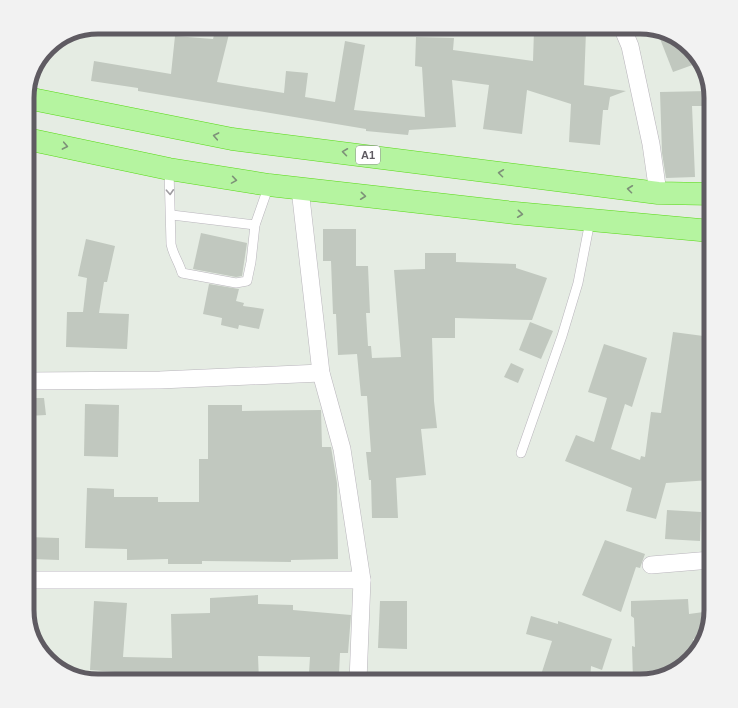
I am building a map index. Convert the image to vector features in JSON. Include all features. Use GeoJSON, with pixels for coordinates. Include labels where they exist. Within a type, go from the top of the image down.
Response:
{"type":"FeatureCollection","features":[{"type":"Feature","properties":{"kind":"highway","name":"A1"},"geometry":{"type":"LineString","coordinates":[[34,99],[232,139],[658,192],[704,194]]}},
{"type":"Feature","properties":{"kind":"highway"},"geometry":{"type":"LineString","coordinates":[[34,140],[169,169],[269,185],[590,221],[704,231]]}},
{"type":"Feature","properties":{"kind":"street"},"geometry":{"type":"LineString","coordinates":[[624,34],[631,53],[651,144],[658,192]]}},
{"type":"Feature","properties":{"kind":"street"},"geometry":{"type":"LineString","coordinates":[[300,189],[321,373],[342,449],[362,580],[358,674]]}},
{"type":"Feature","properties":{"kind":"street"},"geometry":{"type":"LineString","coordinates":[[34,380],[160,380],[321,373]]}},
{"type":"Feature","properties":{"kind":"street"},"geometry":{"type":"LineString","coordinates":[[651,565],[704,561]]}},
{"type":"Feature","properties":{"kind":"street"},"geometry":{"type":"LineString","coordinates":[[34,580],[362,580]]}},
{"type":"Feature","properties":{"kind":"lane"},"geometry":{"type":"LineString","coordinates":[[169,169],[172,215],[171,244],[174,256],[179,263],[182,273],[236,283],[247,281],[251,262],[255,225],[269,185]]}},
{"type":"Feature","properties":{"kind":"lane"},"geometry":{"type":"LineString","coordinates":[[172,215],[255,225]]}},
{"type":"Feature","properties":{"kind":"lane"},"geometry":{"type":"LineString","coordinates":[[521,453],[562,336],[578,283],[590,221]]}},
{"type":"Feature","properties":{"kind":"building"},"geometry":{"type":"Polygon","coordinates":[[[214,34],[229,34],[217,82],[284,93],[286,71],[308,73],[305,97],[335,102],[345,41],[365,45],[354,110],[425,117],[422,67],[415,66],[416,37],[454,38],[453,50],[533,61],[534,34],[586,34],[584,85],[626,91],[610,97],[608,110],[603,110],[600,145],[569,142],[571,104],[527,90],[522,134],[483,129],[489,85],[452,80],[456,127],[409,130],[408,135],[366,131],[366,129],[138,91],[138,88],[91,81],[94,61],[171,74],[175,36],[213,39],[214,34]]]}},
{"type":"Feature","properties":{"kind":"building"},"geometry":{"type":"Polygon","coordinates":[[[660,38],[676,45],[694,64],[673,72],[660,38]]]}},
{"type":"Feature","properties":{"kind":"building"},"geometry":{"type":"Polygon","coordinates":[[[704,91],[704,106],[692,106],[695,177],[666,178],[662,153],[660,92],[704,91]]]}},
{"type":"Feature","properties":{"kind":"building"},"geometry":{"type":"Polygon","coordinates":[[[323,229],[356,229],[356,266],[368,266],[370,313],[366,313],[368,346],[371,346],[372,358],[401,357],[394,270],[425,269],[425,253],[456,253],[456,262],[516,264],[516,268],[547,278],[532,320],[455,318],[455,338],[432,338],[434,401],[437,428],[421,429],[426,475],[396,478],[398,518],[372,518],[371,480],[369,480],[366,452],[371,452],[367,396],[361,396],[357,354],[338,355],[336,314],[333,314],[331,261],[323,261],[323,229]]]}},
{"type":"Feature","properties":{"kind":"building"},"geometry":{"type":"Polygon","coordinates":[[[201,233],[247,243],[242,276],[236,277],[193,269],[201,233]]]}},
{"type":"Feature","properties":{"kind":"building"},"geometry":{"type":"Polygon","coordinates":[[[86,239],[115,246],[107,282],[104,282],[99,313],[129,314],[127,349],[66,347],[67,312],[83,312],[87,278],[78,276],[86,239]]]}},
{"type":"Feature","properties":{"kind":"building"},"geometry":{"type":"Polygon","coordinates":[[[209,284],[239,289],[236,301],[244,303],[243,306],[264,309],[259,329],[239,325],[238,329],[221,325],[222,318],[203,314],[209,284]]]}},
{"type":"Feature","properties":{"kind":"building"},"geometry":{"type":"Polygon","coordinates":[[[530,322],[553,331],[541,359],[519,350],[530,322]]]}},
{"type":"Feature","properties":{"kind":"building"},"geometry":{"type":"Polygon","coordinates":[[[673,332],[704,336],[704,480],[666,483],[656,519],[626,511],[632,488],[565,461],[576,435],[594,442],[607,398],[588,392],[604,344],[647,358],[632,407],[625,404],[611,449],[640,460],[641,456],[645,457],[651,412],[661,413],[673,332]]]}},
{"type":"Feature","properties":{"kind":"building"},"geometry":{"type":"Polygon","coordinates":[[[511,363],[524,369],[518,383],[504,377],[511,363]]]}},
{"type":"Feature","properties":{"kind":"building"},"geometry":{"type":"Polygon","coordinates":[[[34,398],[44,398],[46,415],[34,416],[34,398]]]}},
{"type":"Feature","properties":{"kind":"building"},"geometry":{"type":"Polygon","coordinates":[[[85,404],[119,405],[118,457],[84,456],[85,404]]]}},
{"type":"Feature","properties":{"kind":"building"},"geometry":{"type":"Polygon","coordinates":[[[208,405],[242,405],[242,411],[321,410],[322,447],[331,447],[337,483],[338,559],[291,560],[291,562],[202,561],[202,564],[168,564],[168,559],[127,560],[127,549],[85,548],[87,488],[114,489],[114,497],[158,497],[158,502],[199,502],[199,459],[208,459],[208,405]]]}},
{"type":"Feature","properties":{"kind":"building"},"geometry":{"type":"Polygon","coordinates":[[[667,510],[701,512],[700,541],[665,539],[667,510]]]}},
{"type":"Feature","properties":{"kind":"building"},"geometry":{"type":"Polygon","coordinates":[[[34,537],[59,538],[59,560],[34,559],[34,537]]]}},
{"type":"Feature","properties":{"kind":"building"},"geometry":{"type":"Polygon","coordinates":[[[605,540],[645,554],[640,568],[636,567],[621,612],[582,595],[605,540]]]}},
{"type":"Feature","properties":{"kind":"building"},"geometry":{"type":"Polygon","coordinates":[[[258,595],[258,604],[293,605],[293,610],[351,615],[348,653],[340,653],[339,674],[309,673],[310,657],[258,656],[259,674],[127,674],[90,670],[94,601],[127,603],[123,657],[172,658],[171,614],[210,613],[210,598],[258,595]]]}},
{"type":"Feature","properties":{"kind":"building"},"geometry":{"type":"Polygon","coordinates":[[[688,599],[689,614],[704,612],[703,622],[697,638],[693,639],[693,646],[676,663],[652,673],[633,674],[632,646],[635,647],[634,618],[631,616],[631,601],[688,599]]]}},
{"type":"Feature","properties":{"kind":"building"},"geometry":{"type":"Polygon","coordinates":[[[380,601],[407,601],[407,649],[378,648],[380,601]]]}},
{"type":"Feature","properties":{"kind":"building"},"geometry":{"type":"Polygon","coordinates":[[[531,616],[558,624],[558,621],[612,639],[602,670],[591,666],[590,674],[541,674],[552,641],[526,634],[531,616]]]}}]}
